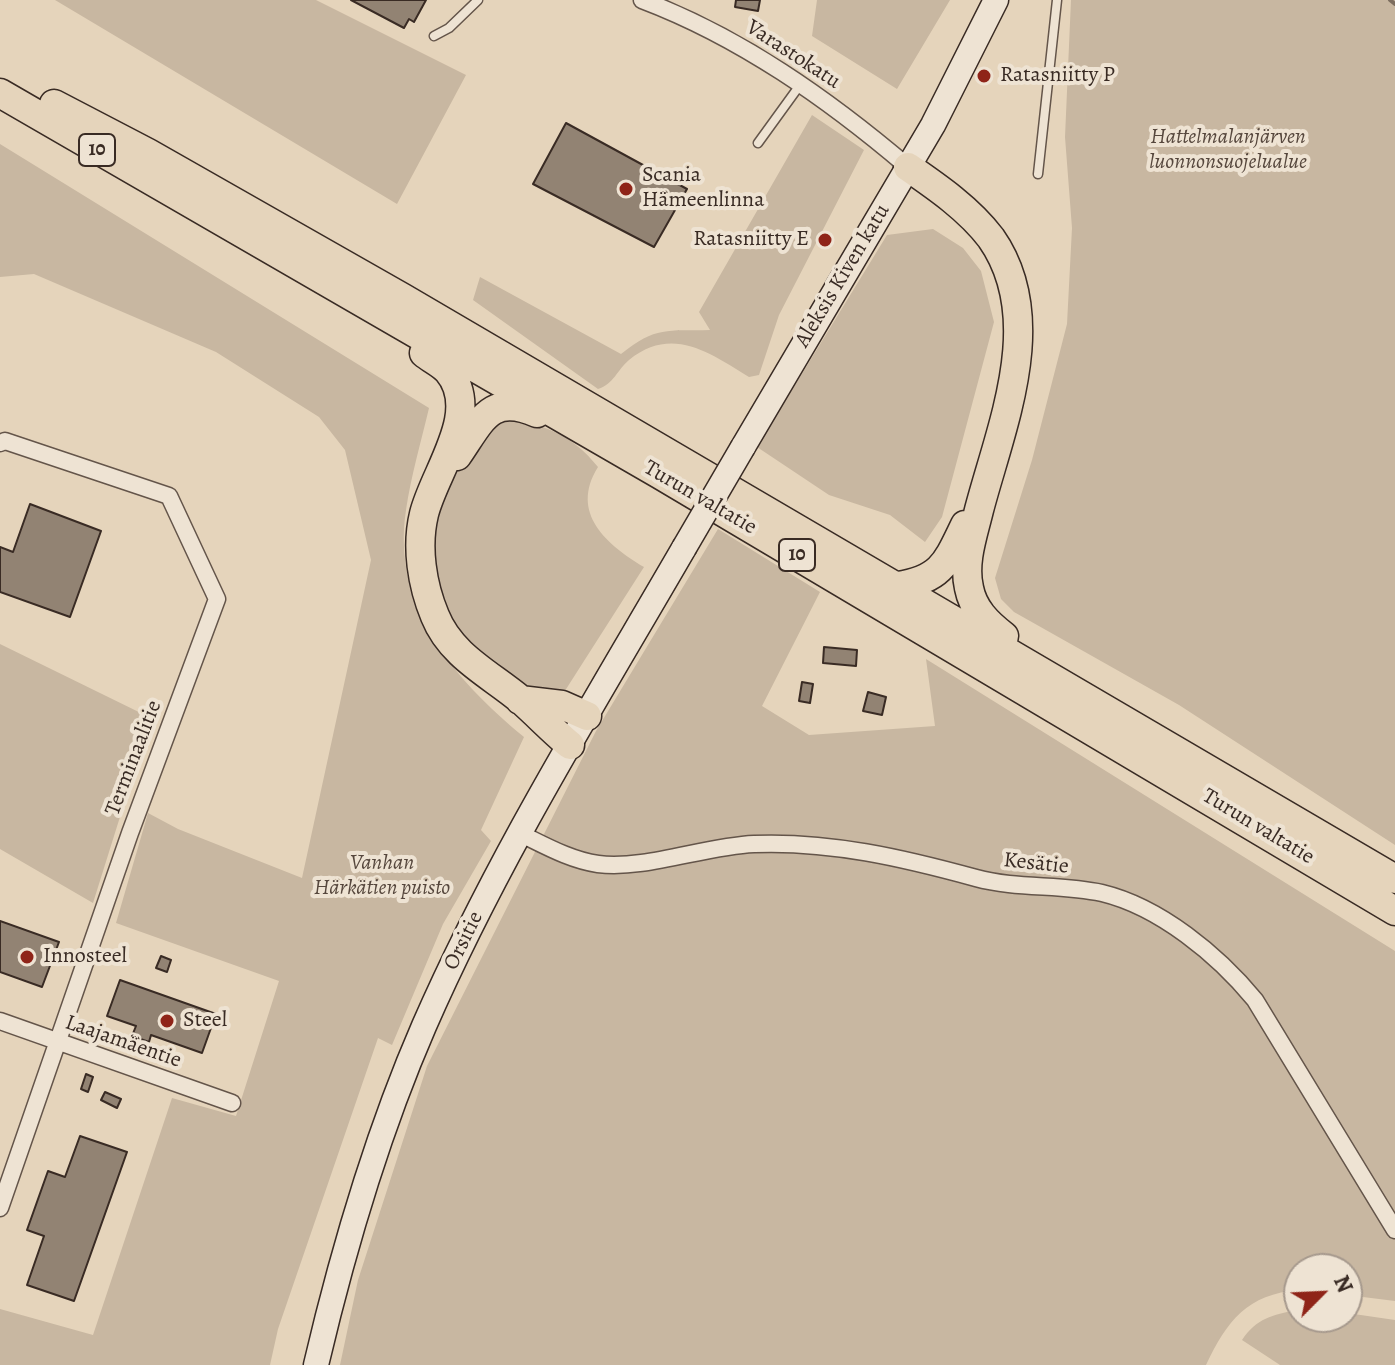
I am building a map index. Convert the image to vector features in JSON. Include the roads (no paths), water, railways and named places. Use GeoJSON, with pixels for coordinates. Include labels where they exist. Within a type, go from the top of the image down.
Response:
{"type":"FeatureCollection","features":[{"type":"Feature","properties":{"kind":"highway","name":"Turun valtatie"},"geometry":{"type":"LineString","coordinates":[[0,76],[148,153],[272,223],[1055,676],[1395,879]]}},
{"type":"Feature","properties":{"kind":"highway","name":"Turun valtatie"},"geometry":{"type":"LineString","coordinates":[[0,93],[659,474],[1395,911]]}},
{"type":"Feature","properties":{"kind":"highway"},"geometry":{"type":"LineString","coordinates":[[908,167],[950,198],[991,239],[1015,296],[1018,335],[1008,404],[967,570],[973,600],[988,623],[1055,676]]}},
{"type":"Feature","properties":{"kind":"highway"},"geometry":{"type":"LineString","coordinates":[[194,207],[279,270],[423,352],[448,371],[460,394],[460,421],[423,518],[425,586],[444,633],[479,670],[520,700],[570,745]]}},
{"type":"Feature","properties":{"kind":"highway"},"geometry":{"type":"LineString","coordinates":[[429,496],[488,414],[505,404],[515,404],[544,416],[659,474]]}},
{"type":"Feature","properties":{"kind":"highway"},"geometry":{"type":"LineString","coordinates":[[898,586],[928,579],[946,564],[987,481]]}},
{"type":"Feature","properties":{"kind":"highway"},"geometry":{"type":"LineString","coordinates":[[520,700],[562,705],[587,716]]}},
{"type":"Feature","properties":{"kind":"main road","name":"Aleksis Kiven katu"},"geometry":{"type":"LineString","coordinates":[[684,548],[940,112],[996,0]]}},
{"type":"Feature","properties":{"kind":"main road","name":"Orsitie"},"geometry":{"type":"LineString","coordinates":[[316,1365],[354,1219],[395,1100],[454,960],[519,833],[684,548]]}},
{"type":"Feature","properties":{"kind":"street","name":"Varastokatu"},"geometry":{"type":"LineString","coordinates":[[642,0],[714,31],[832,105],[908,167]]}},
{"type":"Feature","properties":{"kind":"street","name":"Terminaalitie"},"geometry":{"type":"LineString","coordinates":[[0,443],[5,441],[169,496],[217,599],[130,833],[60,1043],[0,1208]]}},
{"type":"Feature","properties":{"kind":"street","name":"Kesätie"},"geometry":{"type":"LineString","coordinates":[[519,833],[570,857],[599,864],[626,863],[720,847],[815,845],[884,854],[995,882],[1103,893],[1133,905],[1194,942],[1231,972],[1255,1000],[1395,1230]]}},
{"type":"Feature","properties":{"kind":"street","name":"Laajamäentie"},"geometry":{"type":"LineString","coordinates":[[0,1021],[232,1103]]}},
{"type":"Feature","properties":{"kind":"lane"},"geometry":{"type":"LineString","coordinates":[[434,36],[458,20],[478,0]]}},
{"type":"Feature","properties":{"kind":"lane"},"geometry":{"type":"LineString","coordinates":[[1038,174],[1057,0]]}},
{"type":"Feature","properties":{"kind":"lane"},"geometry":{"type":"LineString","coordinates":[[758,143],[800,85]]}},
{"type":"Feature","properties":{"kind":"waterway"},"geometry":{"type":"LineString","coordinates":[[1390,0],[1395,4]]}},
{"type":"Feature","properties":{"kind":"place","name":"Ratasniitty P"},"geometry":{"type":"Point","coordinates":[984,76]}},
{"type":"Feature","properties":{"kind":"place","name":"Scania Hämeenlinna"},"geometry":{"type":"Point","coordinates":[626,189]}},
{"type":"Feature","properties":{"kind":"place","name":"Ratasniitty E"},"geometry":{"type":"Point","coordinates":[825,240]}},
{"type":"Feature","properties":{"kind":"place","name":"Innosteel"},"geometry":{"type":"Point","coordinates":[27,957]}},
{"type":"Feature","properties":{"kind":"place","name":"Steel"},"geometry":{"type":"Point","coordinates":[167,1021]}},
{"type":"Feature","properties":{"kind":"park label","name":"Hattelmalanjärven luonnonsuojelualue"},"geometry":{"type":"Point","coordinates":[1228,150]}},
{"type":"Feature","properties":{"kind":"park label","name":"Vanhan Härkätien puisto"},"geometry":{"type":"Point","coordinates":[382,876]}}]}
